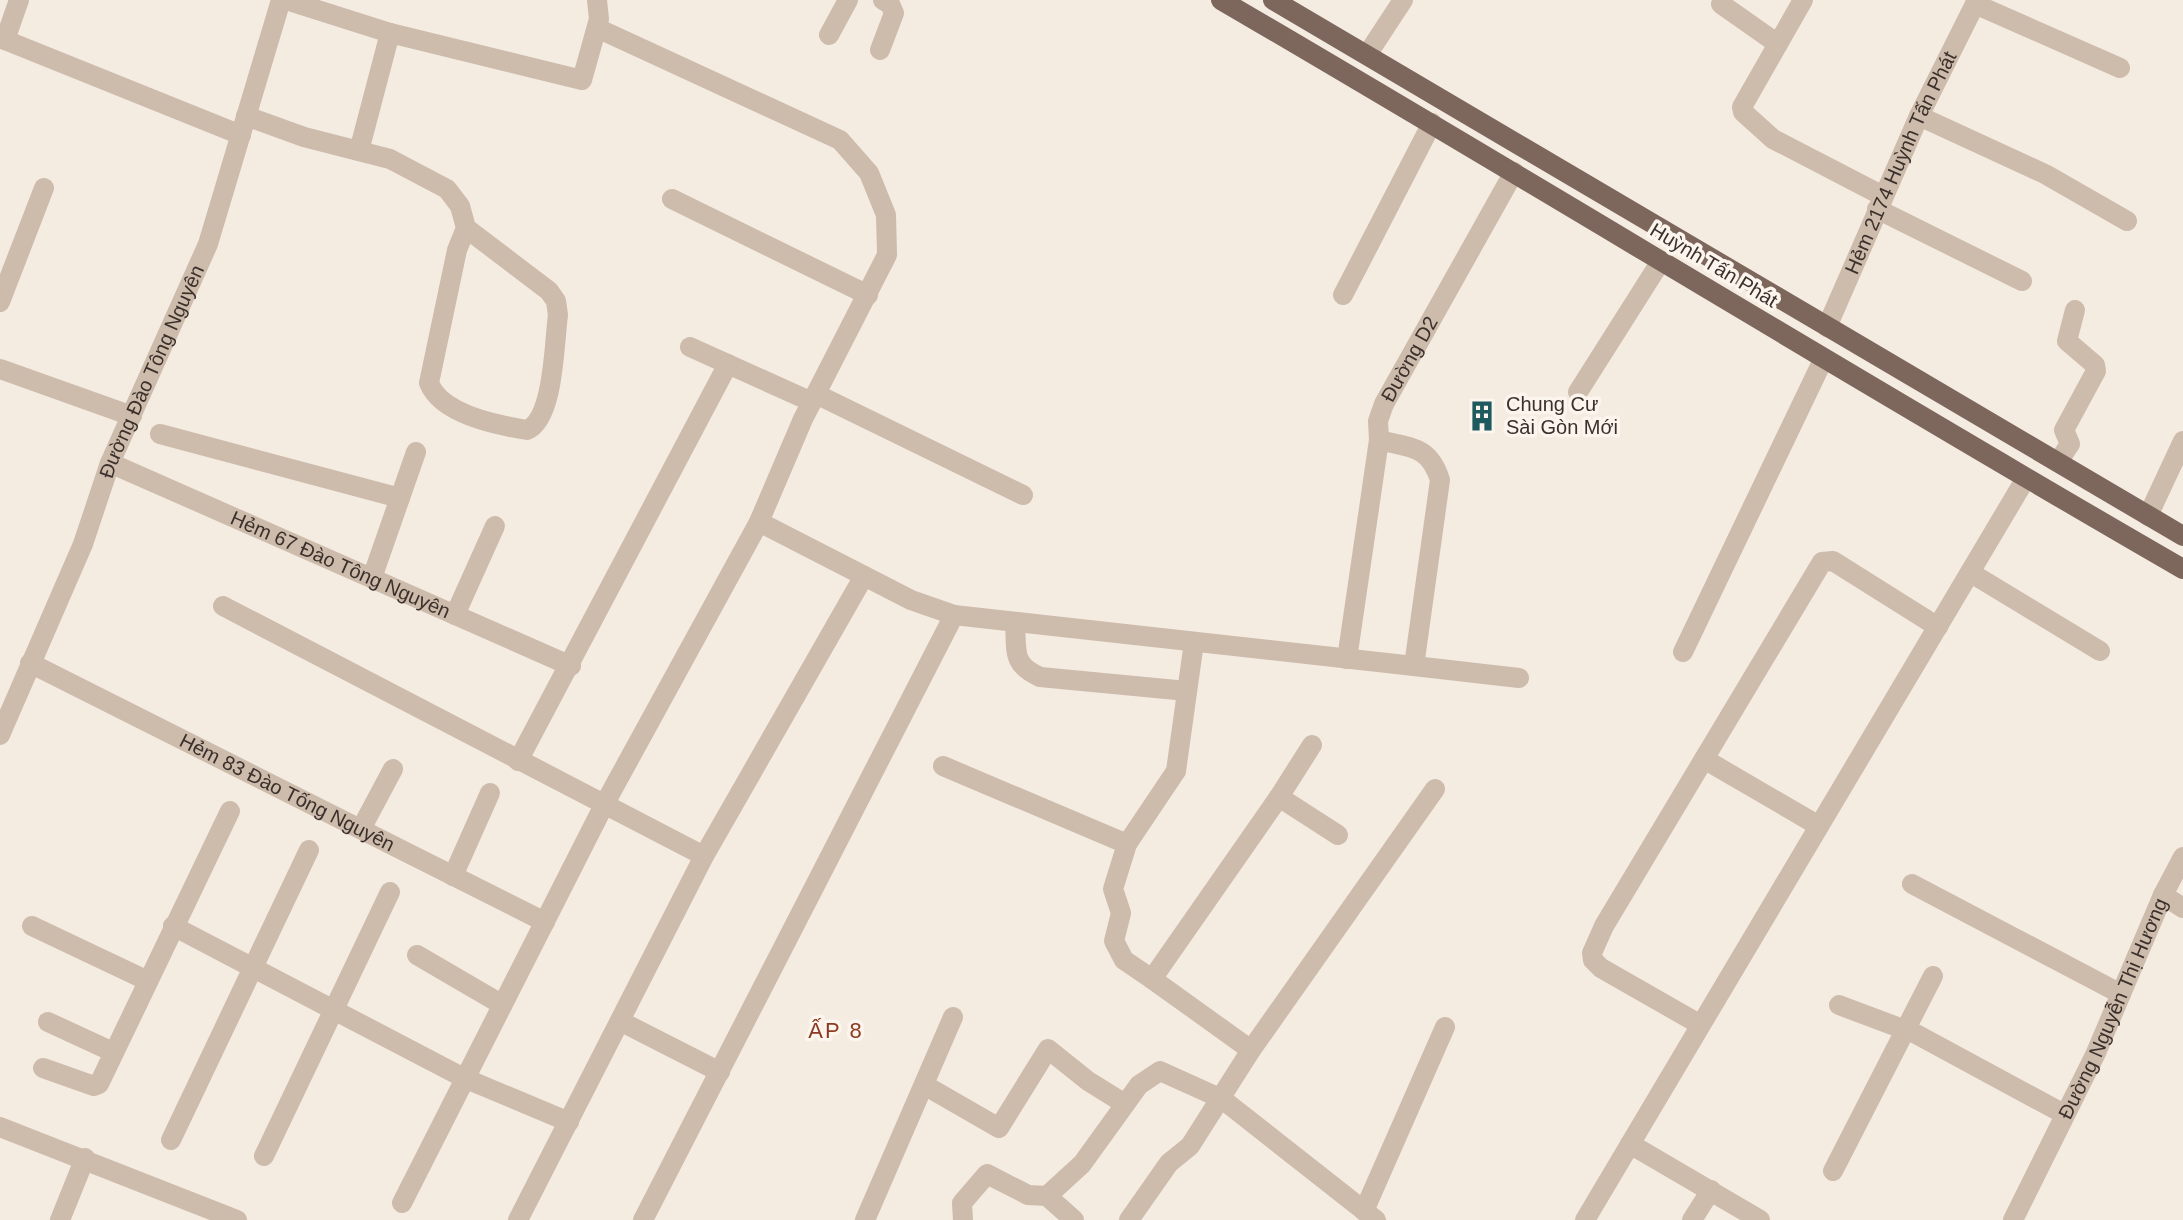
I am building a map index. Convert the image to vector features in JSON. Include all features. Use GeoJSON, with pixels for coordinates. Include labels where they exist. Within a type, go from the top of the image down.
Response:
{"type":"FeatureCollection","features":[{"type":"Feature","properties":{"kind":"main road","name":"Huỳnh Tấn Phát"},"geometry":{"type":"LineString","coordinates":[[1221,0],[1514,172],[1823,360],[2183,569]]}},
{"type":"Feature","properties":{"kind":"main road","name":"Huỳnh Tấn Phát"},"geometry":{"type":"LineString","coordinates":[[1273,0],[2183,536]]}},
{"type":"Feature","properties":{"kind":"street"},"geometry":{"type":"LineString","coordinates":[[19,0],[3,39],[243,125],[390,159],[447,189],[460,206],[466,228],[457,250],[429,383],[434,396],[448,406],[527,430],[536,426],[546,409],[558,315],[556,301],[549,291],[466,228]]}},
{"type":"Feature","properties":{"kind":"street"},"geometry":{"type":"LineString","coordinates":[[284,0],[390,33],[582,80],[597,28],[597,0]]}},
{"type":"Feature","properties":{"kind":"street","name":"Đường Đào Tông Nguyên"},"geometry":{"type":"LineString","coordinates":[[2,726],[83,544],[110,463],[208,244],[284,0]]}},
{"type":"Feature","properties":{"kind":"street"},"geometry":{"type":"LineString","coordinates":[[829,35],[848,0]]}},
{"type":"Feature","properties":{"kind":"street"},"geometry":{"type":"LineString","coordinates":[[880,50],[894,13],[890,4],[883,0]]}},
{"type":"Feature","properties":{"kind":"street"},"geometry":{"type":"LineString","coordinates":[[1367,55],[1403,0]]}},
{"type":"Feature","properties":{"kind":"street"},"geometry":{"type":"LineString","coordinates":[[1803,0],[1742,107],[1743,112],[1773,139],[2022,281]]}},
{"type":"Feature","properties":{"kind":"street"},"geometry":{"type":"LineString","coordinates":[[1976,2],[2120,68]]}},
{"type":"Feature","properties":{"kind":"street","name":"Hẻm 2174 Huỳnh Tấn Phát"},"geometry":{"type":"LineString","coordinates":[[1827,327],[1919,116],[1976,2]]}},
{"type":"Feature","properties":{"kind":"street"},"geometry":{"type":"LineString","coordinates":[[1721,4],[1778,44]]}},
{"type":"Feature","properties":{"kind":"street"},"geometry":{"type":"LineString","coordinates":[[402,1203],[604,805],[759,522],[814,398],[887,255],[886,215],[869,173],[840,140],[597,28]]}},
{"type":"Feature","properties":{"kind":"street"},"geometry":{"type":"LineString","coordinates":[[359,151],[390,33]]}},
{"type":"Feature","properties":{"kind":"street"},"geometry":{"type":"LineString","coordinates":[[1919,116],[2045,174],[2127,221]]}},
{"type":"Feature","properties":{"kind":"street"},"geometry":{"type":"LineString","coordinates":[[1343,295],[1432,123]]}},
{"type":"Feature","properties":{"kind":"street","name":"Đường D2"},"geometry":{"type":"LineString","coordinates":[[1347,659],[1379,440],[1378,421],[1384,404],[1514,172]]}},
{"type":"Feature","properties":{"kind":"street"},"geometry":{"type":"LineString","coordinates":[[0,302],[6,268],[44,188]]}},
{"type":"Feature","properties":{"kind":"street"},"geometry":{"type":"LineString","coordinates":[[672,199],[868,295]]}},
{"type":"Feature","properties":{"kind":"street"},"geometry":{"type":"LineString","coordinates":[[1578,392],[1661,261]]}},
{"type":"Feature","properties":{"kind":"street"},"geometry":{"type":"LineString","coordinates":[[2058,462],[2070,444],[2064,430],[2096,371],[2095,365],[2067,341],[2075,310]]}},
{"type":"Feature","properties":{"kind":"street"},"geometry":{"type":"LineString","coordinates":[[690,347],[814,398],[1023,495]]}},
{"type":"Feature","properties":{"kind":"street"},"geometry":{"type":"LineString","coordinates":[[1683,652],[1823,360]]}},
{"type":"Feature","properties":{"kind":"street"},"geometry":{"type":"LineString","coordinates":[[518,761],[571,666],[728,364]]}},
{"type":"Feature","properties":{"kind":"street"},"geometry":{"type":"LineString","coordinates":[[0,369],[132,416]]}},
{"type":"Feature","properties":{"kind":"street"},"geometry":{"type":"LineString","coordinates":[[160,434],[400,498]]}},
{"type":"Feature","properties":{"kind":"street"},"geometry":{"type":"LineString","coordinates":[[1379,440],[1424,451],[1435,464],[1440,480],[1414,666]]}},
{"type":"Feature","properties":{"kind":"street"},"geometry":{"type":"LineString","coordinates":[[2148,516],[2183,441]]}},
{"type":"Feature","properties":{"kind":"street"},"geometry":{"type":"LineString","coordinates":[[372,578],[416,452]]}},
{"type":"Feature","properties":{"kind":"street","name":"Hẻm 67 Đào Tông Nguyên"},"geometry":{"type":"LineString","coordinates":[[110,463],[571,666]]}},
{"type":"Feature","properties":{"kind":"street"},"geometry":{"type":"LineString","coordinates":[[1585,1220],[2026,478]]}},
{"type":"Feature","properties":{"kind":"street"},"geometry":{"type":"LineString","coordinates":[[759,522],[911,600],[954,615],[1519,678]]}},
{"type":"Feature","properties":{"kind":"street"},"geometry":{"type":"LineString","coordinates":[[455,615],[495,526]]}},
{"type":"Feature","properties":{"kind":"street"},"geometry":{"type":"LineString","coordinates":[[1699,1024],[1601,968],[1593,960],[1592,953],[1604,926],[1822,562],[1833,561],[1938,627]]}},
{"type":"Feature","properties":{"kind":"street"},"geometry":{"type":"LineString","coordinates":[[1971,573],[2100,651]]}},
{"type":"Feature","properties":{"kind":"street"},"geometry":{"type":"LineString","coordinates":[[518,1220],[704,856],[864,576]]}},
{"type":"Feature","properties":{"kind":"street"},"geometry":{"type":"LineString","coordinates":[[223,606],[704,856]]}},
{"type":"Feature","properties":{"kind":"street"},"geometry":{"type":"LineString","coordinates":[[643,1220],[954,615]]}},
{"type":"Feature","properties":{"kind":"street"},"geometry":{"type":"LineString","coordinates":[[1015,622],[1020,667],[1040,677],[1187,691]]}},
{"type":"Feature","properties":{"kind":"street"},"geometry":{"type":"LineString","coordinates":[[1194,642],[1176,771],[1127,844],[1113,889],[1121,913],[1114,941],[1124,960],[1251,1050]]}},
{"type":"Feature","properties":{"kind":"street","name":"Hẻm 83 Đào Tống Nguyên"},"geometry":{"type":"LineString","coordinates":[[30,663],[545,922]]}},
{"type":"Feature","properties":{"kind":"street"},"geometry":{"type":"LineString","coordinates":[[1152,979],[1312,745]]}},
{"type":"Feature","properties":{"kind":"street"},"geometry":{"type":"LineString","coordinates":[[1704,759],[1819,826]]}},
{"type":"Feature","properties":{"kind":"street"},"geometry":{"type":"LineString","coordinates":[[943,766],[1127,844]]}},
{"type":"Feature","properties":{"kind":"street"},"geometry":{"type":"LineString","coordinates":[[361,829],[393,769]]}},
{"type":"Feature","properties":{"kind":"street"},"geometry":{"type":"LineString","coordinates":[[1129,1220],[1169,1163],[1182,1155],[1222,1099],[1251,1050],[1435,789]]}},
{"type":"Feature","properties":{"kind":"street"},"geometry":{"type":"LineString","coordinates":[[453,876],[490,793]]}},
{"type":"Feature","properties":{"kind":"street"},"geometry":{"type":"LineString","coordinates":[[1279,797],[1338,835]]}},
{"type":"Feature","properties":{"kind":"street"},"geometry":{"type":"LineString","coordinates":[[43,1068],[94,1086],[99,1084],[230,811]]}},
{"type":"Feature","properties":{"kind":"street"},"geometry":{"type":"LineString","coordinates":[[171,1140],[309,850]]}},
{"type":"Feature","properties":{"kind":"street","name":"Đường Nguyễn Thị Hương"},"geometry":{"type":"LineString","coordinates":[[2017,1213],[2121,994],[2163,895],[2183,858]]}},
{"type":"Feature","properties":{"kind":"street"},"geometry":{"type":"LineString","coordinates":[[1912,884],[2121,994]]}},
{"type":"Feature","properties":{"kind":"street"},"geometry":{"type":"LineString","coordinates":[[264,1156],[390,892]]}},
{"type":"Feature","properties":{"kind":"street"},"geometry":{"type":"LineString","coordinates":[[2163,895],[2183,908]]}},
{"type":"Feature","properties":{"kind":"street"},"geometry":{"type":"LineString","coordinates":[[32,926],[148,981]]}},
{"type":"Feature","properties":{"kind":"street"},"geometry":{"type":"LineString","coordinates":[[173,926],[464,1078],[569,1122]]}},
{"type":"Feature","properties":{"kind":"street"},"geometry":{"type":"LineString","coordinates":[[417,955],[501,1004]]}},
{"type":"Feature","properties":{"kind":"street"},"geometry":{"type":"LineString","coordinates":[[1833,1171],[1933,976]]}},
{"type":"Feature","properties":{"kind":"street"},"geometry":{"type":"LineString","coordinates":[[1839,1005],[1906,1030],[2064,1114]]}},
{"type":"Feature","properties":{"kind":"street"},"geometry":{"type":"LineString","coordinates":[[865,1220],[926,1086],[953,1017]]}},
{"type":"Feature","properties":{"kind":"street"},"geometry":{"type":"LineString","coordinates":[[620,1021],[720,1072]]}},
{"type":"Feature","properties":{"kind":"street"},"geometry":{"type":"LineString","coordinates":[[48,1022],[113,1052]]}},
{"type":"Feature","properties":{"kind":"street"},"geometry":{"type":"LineString","coordinates":[[1047,1196],[1082,1164],[1139,1085],[1160,1071],[1222,1099],[1370,1216],[1445,1027]]}},
{"type":"Feature","properties":{"kind":"street"},"geometry":{"type":"LineString","coordinates":[[926,1086],[999,1128],[1048,1049],[1088,1081],[1125,1104]]}},
{"type":"Feature","properties":{"kind":"street"},"geometry":{"type":"LineString","coordinates":[[0,1127],[85,1158],[198,1212],[237,1220]]}},
{"type":"Feature","properties":{"kind":"street"},"geometry":{"type":"LineString","coordinates":[[1630,1144],[1760,1220]]}},
{"type":"Feature","properties":{"kind":"street"},"geometry":{"type":"LineString","coordinates":[[60,1220],[85,1158]]}},
{"type":"Feature","properties":{"kind":"street"},"geometry":{"type":"LineString","coordinates":[[963,1220],[962,1203],[987,1174],[1028,1195],[1047,1196],[1074,1220]]}},
{"type":"Feature","properties":{"kind":"street"},"geometry":{"type":"LineString","coordinates":[[1692,1220],[1711,1190]]}},
{"type":"Feature","properties":{"kind":"place","name":"Chung Cư Sài Gòn Mới"},"geometry":{"type":"Point","coordinates":[1482,416]}},
{"type":"Feature","properties":{"kind":"district","name":"ẤP 8"},"geometry":{"type":"Point","coordinates":[836,1030]}}]}
